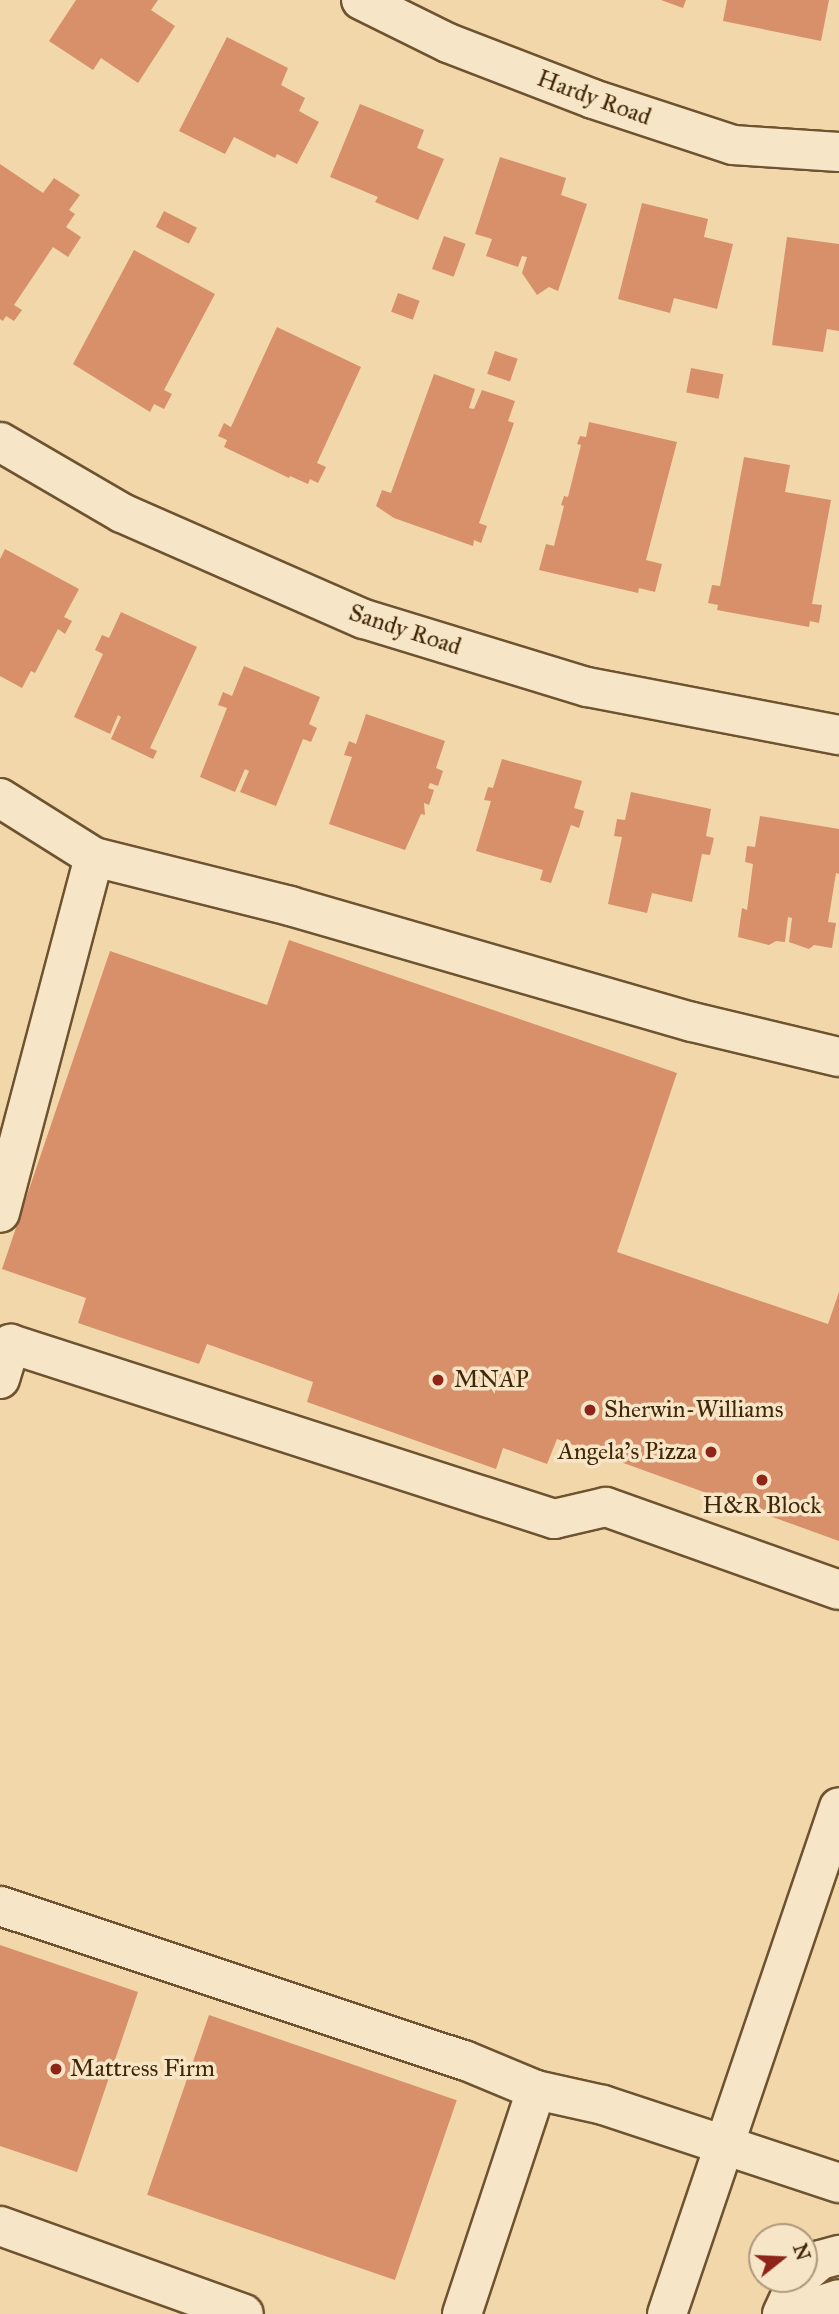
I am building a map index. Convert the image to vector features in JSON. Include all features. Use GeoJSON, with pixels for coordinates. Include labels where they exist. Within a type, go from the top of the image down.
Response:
{"type":"FeatureCollection","features":[{"type":"Feature","properties":{"kind":"street","name":"Hardy Road"},"geometry":{"type":"LineString","coordinates":[[361,0],[472,53],[593,99],[733,145],[839,152]]}},
{"type":"Feature","properties":{"kind":"street","name":"Sandy Road"},"geometry":{"type":"LineString","coordinates":[[0,442],[122,513],[364,619],[587,687],[839,734]]}},
{"type":"Feature","properties":{"kind":"street"},"geometry":{"type":"LineString","coordinates":[[0,798],[94,857],[290,906],[692,1022],[839,1057]]}},
{"type":"Feature","properties":{"kind":"street"},"geometry":{"type":"LineString","coordinates":[[0,1213],[94,857]]}},
{"type":"Feature","properties":{"kind":"street"},"geometry":{"type":"LineString","coordinates":[[4,1355],[554,1519],[606,1507],[839,1590]]}},
{"type":"Feature","properties":{"kind":"street"},"geometry":{"type":"LineString","coordinates":[[667,2314],[839,1807]]}},
{"type":"Feature","properties":{"kind":"street"},"geometry":{"type":"LineString","coordinates":[[0,1906],[464,2060],[536,2090],[603,2105],[839,2183]]}},
{"type":"Feature","properties":{"kind":"street"},"geometry":{"type":"LineString","coordinates":[[462,2314],[536,2090]]}},
{"type":"Feature","properties":{"kind":"street"},"geometry":{"type":"LineString","coordinates":[[0,2226],[162,2281],[244,2314]]}},
{"type":"Feature","properties":{"kind":"street"},"geometry":{"type":"LineString","coordinates":[[818,2262],[839,2255]]}},
{"type":"Feature","properties":{"kind":"street"},"geometry":{"type":"LineString","coordinates":[[782,2314],[792,2293]]}},
{"type":"Feature","properties":{"kind":"street"},"geometry":{"type":"LineString","coordinates":[[809,2314],[821,2305],[839,2299]]}},
{"type":"Feature","properties":{"kind":"building"},"geometry":{"type":"Polygon","coordinates":[[[76,0],[158,0],[151,10],[175,26],[138,83],[101,58],[93,70],[49,41],[76,0]]]}},
{"type":"Feature","properties":{"kind":"building"},"geometry":{"type":"Polygon","coordinates":[[[661,0],[686,0],[683,8],[661,0]]]}},
{"type":"Feature","properties":{"kind":"building"},"geometry":{"type":"Polygon","coordinates":[[[727,0],[829,0],[821,41],[723,21],[727,0]]]}},
{"type":"Feature","properties":{"kind":"building"},"geometry":{"type":"Polygon","coordinates":[[[227,37],[288,68],[281,85],[305,98],[299,111],[319,122],[297,164],[277,154],[275,158],[234,137],[225,154],[179,131],[227,37]]]}},
{"type":"Feature","properties":{"kind":"building"},"geometry":{"type":"Polygon","coordinates":[[[360,104],[424,130],[417,148],[444,159],[418,220],[375,202],[378,197],[330,177],[360,104]]]}},
{"type":"Feature","properties":{"kind":"building"},"geometry":{"type":"Polygon","coordinates":[[[500,157],[566,178],[561,195],[587,204],[558,291],[549,287],[537,295],[522,273],[527,257],[522,256],[518,267],[486,256],[492,239],[475,234],[500,157]]]}},
{"type":"Feature","properties":{"kind":"building"},"geometry":{"type":"Polygon","coordinates":[[[0,164],[43,193],[54,178],[80,195],[69,210],[75,214],[66,227],[81,237],[68,257],[53,247],[14,305],[22,310],[14,321],[6,316],[3,321],[0,319],[0,164]]]}},
{"type":"Feature","properties":{"kind":"building"},"geometry":{"type":"Polygon","coordinates":[[[642,203],[708,219],[704,237],[733,244],[717,309],[674,298],[670,313],[618,299],[642,203]]]}},
{"type":"Feature","properties":{"kind":"building"},"geometry":{"type":"Polygon","coordinates":[[[164,211],[197,228],[189,244],[156,227],[164,211]]]}},
{"type":"Feature","properties":{"kind":"building"},"geometry":{"type":"Polygon","coordinates":[[[444,236],[466,244],[454,277],[432,269],[444,236]]]}},
{"type":"Feature","properties":{"kind":"building"},"geometry":{"type":"Polygon","coordinates":[[[787,237],[839,244],[839,331],[827,329],[823,352],[772,345],[787,237]]]}},
{"type":"Feature","properties":{"kind":"building"},"geometry":{"type":"Polygon","coordinates":[[[134,250],[215,294],[164,390],[172,394],[164,409],[154,404],[150,412],[73,364],[134,250]]]}},
{"type":"Feature","properties":{"kind":"building"},"geometry":{"type":"Polygon","coordinates":[[[398,293],[420,301],[413,320],[391,312],[398,293]]]}},
{"type":"Feature","properties":{"kind":"building"},"geometry":{"type":"Polygon","coordinates":[[[277,327],[361,367],[317,463],[326,467],[318,483],[310,479],[308,484],[290,476],[289,478],[224,447],[227,440],[218,436],[224,423],[231,427],[277,327]]]}},
{"type":"Feature","properties":{"kind":"building"},"geometry":{"type":"Polygon","coordinates":[[[495,351],[518,359],[510,382],[487,374],[495,351]]]}},
{"type":"Feature","properties":{"kind":"building"},"geometry":{"type":"Polygon","coordinates":[[[691,368],[723,374],[719,399],[686,393],[691,368]]]}},
{"type":"Feature","properties":{"kind":"building"},"geometry":{"type":"Polygon","coordinates":[[[434,374],[475,389],[469,408],[474,409],[482,390],[515,401],[508,421],[514,423],[479,523],[487,526],[481,543],[474,540],[473,546],[394,518],[376,506],[382,490],[391,493],[434,374]]]}},
{"type":"Feature","properties":{"kind":"building"},"geometry":{"type":"Polygon","coordinates":[[[589,422],[677,442],[646,560],[662,564],[655,592],[639,588],[638,593],[539,570],[546,544],[554,546],[564,506],[561,505],[564,496],[568,497],[581,445],[577,444],[580,436],[586,437],[589,422]]]}},
{"type":"Feature","properties":{"kind":"building"},"geometry":{"type":"Polygon","coordinates":[[[744,457],[790,465],[785,492],[831,500],[812,604],[822,605],[819,623],[810,621],[809,627],[717,610],[718,605],[708,603],[712,585],[720,586],[744,457]]]}},
{"type":"Feature","properties":{"kind":"building"},"geometry":{"type":"Polygon","coordinates":[[[5,549],[79,589],[64,617],[72,621],[65,634],[58,629],[35,673],[31,671],[22,688],[0,676],[0,559],[5,549]]]}},
{"type":"Feature","properties":{"kind":"building"},"geometry":{"type":"Polygon","coordinates":[[[121,612],[197,647],[150,748],[157,751],[153,759],[111,739],[121,717],[118,715],[110,734],[74,717],[103,654],[95,650],[102,635],[109,638],[121,612]]]}},
{"type":"Feature","properties":{"kind":"building"},"geometry":{"type":"Polygon","coordinates":[[[244,666],[320,697],[309,724],[317,728],[311,742],[303,739],[276,806],[240,792],[249,771],[245,769],[235,792],[200,777],[227,708],[218,705],[223,692],[232,696],[244,666]]]}},
{"type":"Feature","properties":{"kind":"building"},"geometry":{"type":"Polygon","coordinates":[[[366,714],[445,741],[436,768],[443,771],[438,786],[430,783],[428,788],[434,790],[429,805],[424,803],[425,815],[421,814],[405,850],[329,824],[352,757],[344,755],[349,741],[356,744],[366,714]]]}},
{"type":"Feature","properties":{"kind":"building"},"geometry":{"type":"Polygon","coordinates":[[[502,759],[582,781],[574,808],[584,811],[579,828],[571,825],[551,883],[540,880],[543,870],[476,851],[491,801],[484,800],[488,787],[493,788],[502,759]]]}},
{"type":"Feature","properties":{"kind":"building"},"geometry":{"type":"Polygon","coordinates":[[[631,792],[711,809],[706,836],[714,838],[710,855],[702,854],[692,902],[652,893],[647,913],[608,904],[622,837],[614,836],[617,819],[625,820],[631,792]]]}},
{"type":"Feature","properties":{"kind":"building"},"geometry":{"type":"Polygon","coordinates":[[[760,816],[839,829],[839,874],[836,873],[828,922],[836,923],[832,948],[814,945],[809,949],[789,942],[792,918],[788,917],[785,942],[776,941],[769,945],[738,937],[742,908],[747,910],[753,864],[745,862],[747,846],[755,847],[760,816]]]}},
{"type":"Feature","properties":{"kind":"building"},"geometry":{"type":"Polygon","coordinates":[[[289,940],[677,1073],[617,1252],[828,1324],[839,1292],[839,1541],[557,1439],[547,1464],[503,1448],[496,1469],[307,1402],[313,1382],[207,1344],[199,1364],[78,1323],[86,1298],[2,1269],[110,951],[267,1005],[289,940]]]}},
{"type":"Feature","properties":{"kind":"building","name":"Mattress Firm"},"geometry":{"type":"Polygon","coordinates":[[[0,1945],[138,1992],[77,2172],[0,2146],[0,1945]]]}},
{"type":"Feature","properties":{"kind":"building"},"geometry":{"type":"Polygon","coordinates":[[[209,2015],[457,2100],[395,2280],[147,2195],[209,2015]]]}},
{"type":"Feature","properties":{"kind":"place","name":"MNAP"},"geometry":{"type":"Point","coordinates":[438,1380]}},
{"type":"Feature","properties":{"kind":"place","name":"Sherwin-Williams"},"geometry":{"type":"Point","coordinates":[590,1410]}},
{"type":"Feature","properties":{"kind":"place","name":"Angela's Pizza"},"geometry":{"type":"Point","coordinates":[711,1452]}},
{"type":"Feature","properties":{"kind":"place","name":"H&R Block"},"geometry":{"type":"Point","coordinates":[762,1480]}},
{"type":"Feature","properties":{"kind":"place","name":"Mattress Firm"},"geometry":{"type":"Point","coordinates":[56,2069]}}]}
